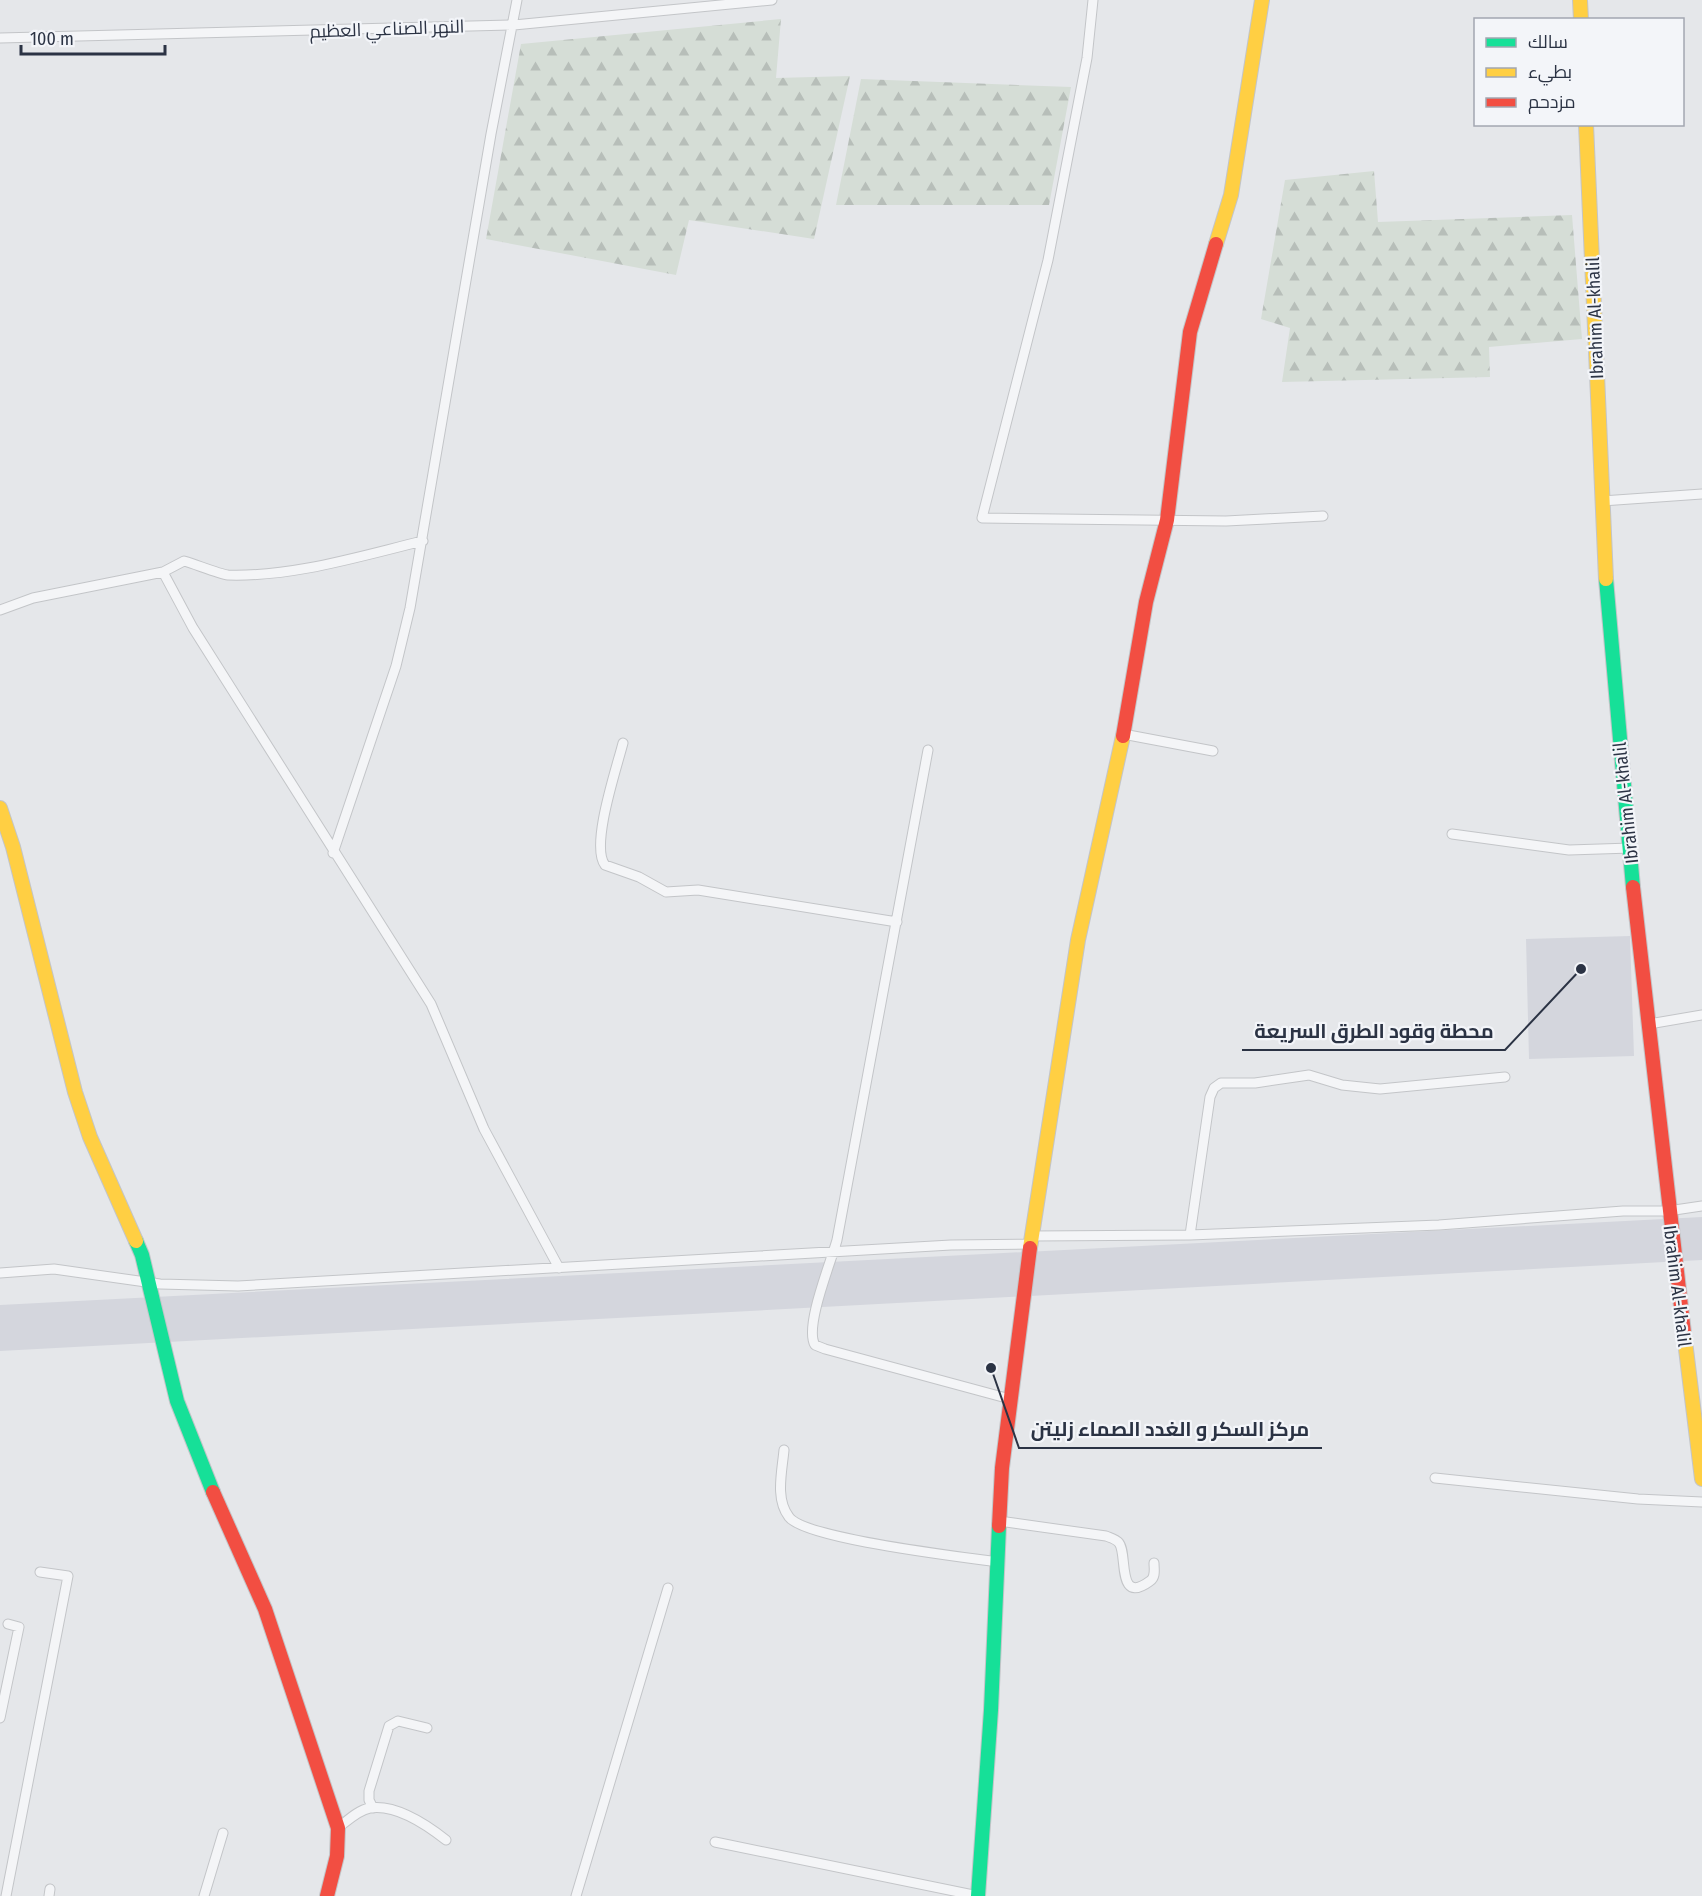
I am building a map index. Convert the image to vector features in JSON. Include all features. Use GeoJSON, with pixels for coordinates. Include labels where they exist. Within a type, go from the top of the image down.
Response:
{"type":"FeatureCollection","features":[{"type":"Feature","properties":{"kind":"street"},"geometry":{"type":"LineString","coordinates":[[333,853],[396,666],[423,541],[491,134],[514,25],[517,0]]}},
{"type":"Feature","properties":{"kind":"street","name":"النهر الصناعي العظيم"},"geometry":{"type":"LineString","coordinates":[[0,38],[514,25],[772,0]]}},
{"type":"Feature","properties":{"kind":"street"},"geometry":{"type":"LineString","coordinates":[[1093,0],[1087,58],[1052,238],[982,518],[1226,521],[1323,516]]}},
{"type":"Feature","properties":{"kind":"street"},"geometry":{"type":"LineString","coordinates":[[715,1842],[978,1896],[1002,1468],[1031,1240],[1078,940],[1123,734],[1146,602],[1167,520],[1190,332],[1231,195],[1262,0]]}},
{"type":"Feature","properties":{"kind":"street"},"geometry":{"type":"LineString","coordinates":[[1580,0],[1581,18]]}},
{"type":"Feature","properties":{"kind":"street","name":"Ibrahim Al-khalil"},"geometry":{"type":"LineString","coordinates":[[1586,126],[1602,501],[1618,739],[1668,1211],[1702,1479]]}},
{"type":"Feature","properties":{"kind":"street"},"geometry":{"type":"LineString","coordinates":[[1602,501],[1702,494]]}},
{"type":"Feature","properties":{"kind":"street"},"geometry":{"type":"LineString","coordinates":[[0,610],[33,598],[163,572],[184,561],[225,575],[273,572],[323,566],[423,541]]}},
{"type":"Feature","properties":{"kind":"street"},"geometry":{"type":"LineString","coordinates":[[163,572],[193,628],[242,702],[333,853],[431,1004],[484,1129],[559,1268]]}},
{"type":"Feature","properties":{"kind":"street"},"geometry":{"type":"LineString","coordinates":[[1123,734],[1213,751]]}},
{"type":"Feature","properties":{"kind":"street"},"geometry":{"type":"LineString","coordinates":[[623,743],[603,830],[600,856],[605,865],[639,877],[666,892],[698,890],[897,922]]}},
{"type":"Feature","properties":{"kind":"street"},"geometry":{"type":"LineString","coordinates":[[928,750],[834,1252],[812,1326],[812,1338],[815,1345],[1010,1399]]}},
{"type":"Feature","properties":{"kind":"street"},"geometry":{"type":"LineString","coordinates":[[0,808],[13,847],[39,959],[82,1115],[142,1255],[177,1401],[195,1452],[265,1609],[321,1768],[338,1828],[337,1856],[327,1896]]}},
{"type":"Feature","properties":{"kind":"street"},"geometry":{"type":"LineString","coordinates":[[1452,834],[1569,850],[1631,848]]}},
{"type":"Feature","properties":{"kind":"street"},"geometry":{"type":"LineString","coordinates":[[1649,1024],[1702,1015]]}},
{"type":"Feature","properties":{"kind":"street"},"geometry":{"type":"LineString","coordinates":[[1190,1235],[1210,1097],[1214,1088],[1221,1083],[1255,1083],[1309,1075],[1342,1085],[1380,1089],[1505,1077]]}},
{"type":"Feature","properties":{"kind":"street"},"geometry":{"type":"LineString","coordinates":[[0,1273],[67,1270],[149,1283],[237,1286],[1031,1240],[1439,1225],[1623,1211],[1668,1211],[1702,1206]]}},
{"type":"Feature","properties":{"kind":"street"},"geometry":{"type":"LineString","coordinates":[[784,1450],[782,1506],[795,1523],[904,1550],[997,1562]]}},
{"type":"Feature","properties":{"kind":"street"},"geometry":{"type":"LineString","coordinates":[[1435,1478],[1638,1499],[1702,1502]]}},
{"type":"Feature","properties":{"kind":"street"},"geometry":{"type":"LineString","coordinates":[[999,1521],[1107,1536],[1121,1545],[1123,1571],[1130,1585],[1137,1586],[1151,1581],[1154,1576],[1154,1563]]}},
{"type":"Feature","properties":{"kind":"street"},"geometry":{"type":"LineString","coordinates":[[6,1896],[68,1576],[40,1572]]}},
{"type":"Feature","properties":{"kind":"street"},"geometry":{"type":"LineString","coordinates":[[576,1896],[623,1732],[668,1588]]}},
{"type":"Feature","properties":{"kind":"street"},"geometry":{"type":"LineString","coordinates":[[0,1718],[19,1627],[8,1624]]}},
{"type":"Feature","properties":{"kind":"street"},"geometry":{"type":"LineString","coordinates":[[373,1808],[369,1800],[369,1791],[389,1726],[398,1721],[427,1728]]}},
{"type":"Feature","properties":{"kind":"street"},"geometry":{"type":"LineString","coordinates":[[338,1828],[358,1814],[373,1808],[404,1814],[435,1831],[446,1840]]}},
{"type":"Feature","properties":{"kind":"street"},"geometry":{"type":"LineString","coordinates":[[204,1896],[223,1833]]}},
{"type":"Feature","properties":{"kind":"shaded area"},"geometry":{"type":"Polygon","coordinates":[[[1630,936],[1634,1056],[1529,1059],[1526,939],[1630,936]]]}},
{"type":"Feature","properties":{"kind":"shaded area"},"geometry":{"type":"Polygon","coordinates":[[[1702,1217],[1702,1260],[0,1351],[0,1305],[1702,1217]]]}},
{"type":"Feature","properties":{"kind":"green space"},"geometry":{"type":"Polygon","coordinates":[[[781,19],[776,78],[850,76],[814,239],[689,220],[676,275],[486,239],[521,44],[781,19]]]}},
{"type":"Feature","properties":{"kind":"green space"},"geometry":{"type":"Polygon","coordinates":[[[861,79],[1071,87],[1049,205],[836,205],[861,79]]]}},
{"type":"Feature","properties":{"kind":"green space"},"geometry":{"type":"Polygon","coordinates":[[[1374,171],[1378,222],[1572,215],[1582,339],[1489,347],[1490,377],[1282,382],[1290,328],[1261,319],[1285,180],[1374,171]]]}},
{"type":"Feature","properties":{"kind":"traffic: fast"},"geometry":{"type":"LineString","coordinates":[[1606,579],[1633,887]]}},
{"type":"Feature","properties":{"kind":"traffic: fast"},"geometry":{"type":"LineString","coordinates":[[136,1241],[142,1255],[177,1401],[213,1492]]}},
{"type":"Feature","properties":{"kind":"traffic: fast"},"geometry":{"type":"LineString","coordinates":[[978,1896],[991,1710],[999,1526]]}},
{"type":"Feature","properties":{"kind":"traffic: slow"},"geometry":{"type":"LineString","coordinates":[[1216,244],[1231,195],[1262,0]]}},
{"type":"Feature","properties":{"kind":"traffic: slow"},"geometry":{"type":"LineString","coordinates":[[1580,0],[1581,18]]}},
{"type":"Feature","properties":{"kind":"traffic: slow"},"geometry":{"type":"LineString","coordinates":[[1586,126],[1606,579]]}},
{"type":"Feature","properties":{"kind":"traffic: slow"},"geometry":{"type":"LineString","coordinates":[[1030,1248],[1078,940],[1123,736]]}},
{"type":"Feature","properties":{"kind":"traffic: slow"},"geometry":{"type":"LineString","coordinates":[[0,808],[13,847],[75,1092],[90,1137],[136,1241]]}},
{"type":"Feature","properties":{"kind":"traffic: slow"},"geometry":{"type":"LineString","coordinates":[[1684,1333],[1702,1479]]}},
{"type":"Feature","properties":{"kind":"traffic: jam"},"geometry":{"type":"LineString","coordinates":[[1123,736],[1146,602],[1167,520],[1190,332],[1216,244]]}},
{"type":"Feature","properties":{"kind":"traffic: jam"},"geometry":{"type":"LineString","coordinates":[[1633,887],[1684,1333]]}},
{"type":"Feature","properties":{"kind":"traffic: jam"},"geometry":{"type":"LineString","coordinates":[[999,1526],[1002,1468],[1030,1248]]}},
{"type":"Feature","properties":{"kind":"traffic: jam"},"geometry":{"type":"LineString","coordinates":[[213,1492],[265,1609],[338,1828],[337,1856],[327,1896]]}},
{"type":"Feature","properties":{"kind":"place","name":"محطة وقود الطرق السريعة"},"geometry":{"type":"Point","coordinates":[1581,969]}},
{"type":"Feature","properties":{"kind":"place","name":"مركز السكر و الغدد الصماء زليتن"},"geometry":{"type":"Point","coordinates":[991,1368]}}]}
